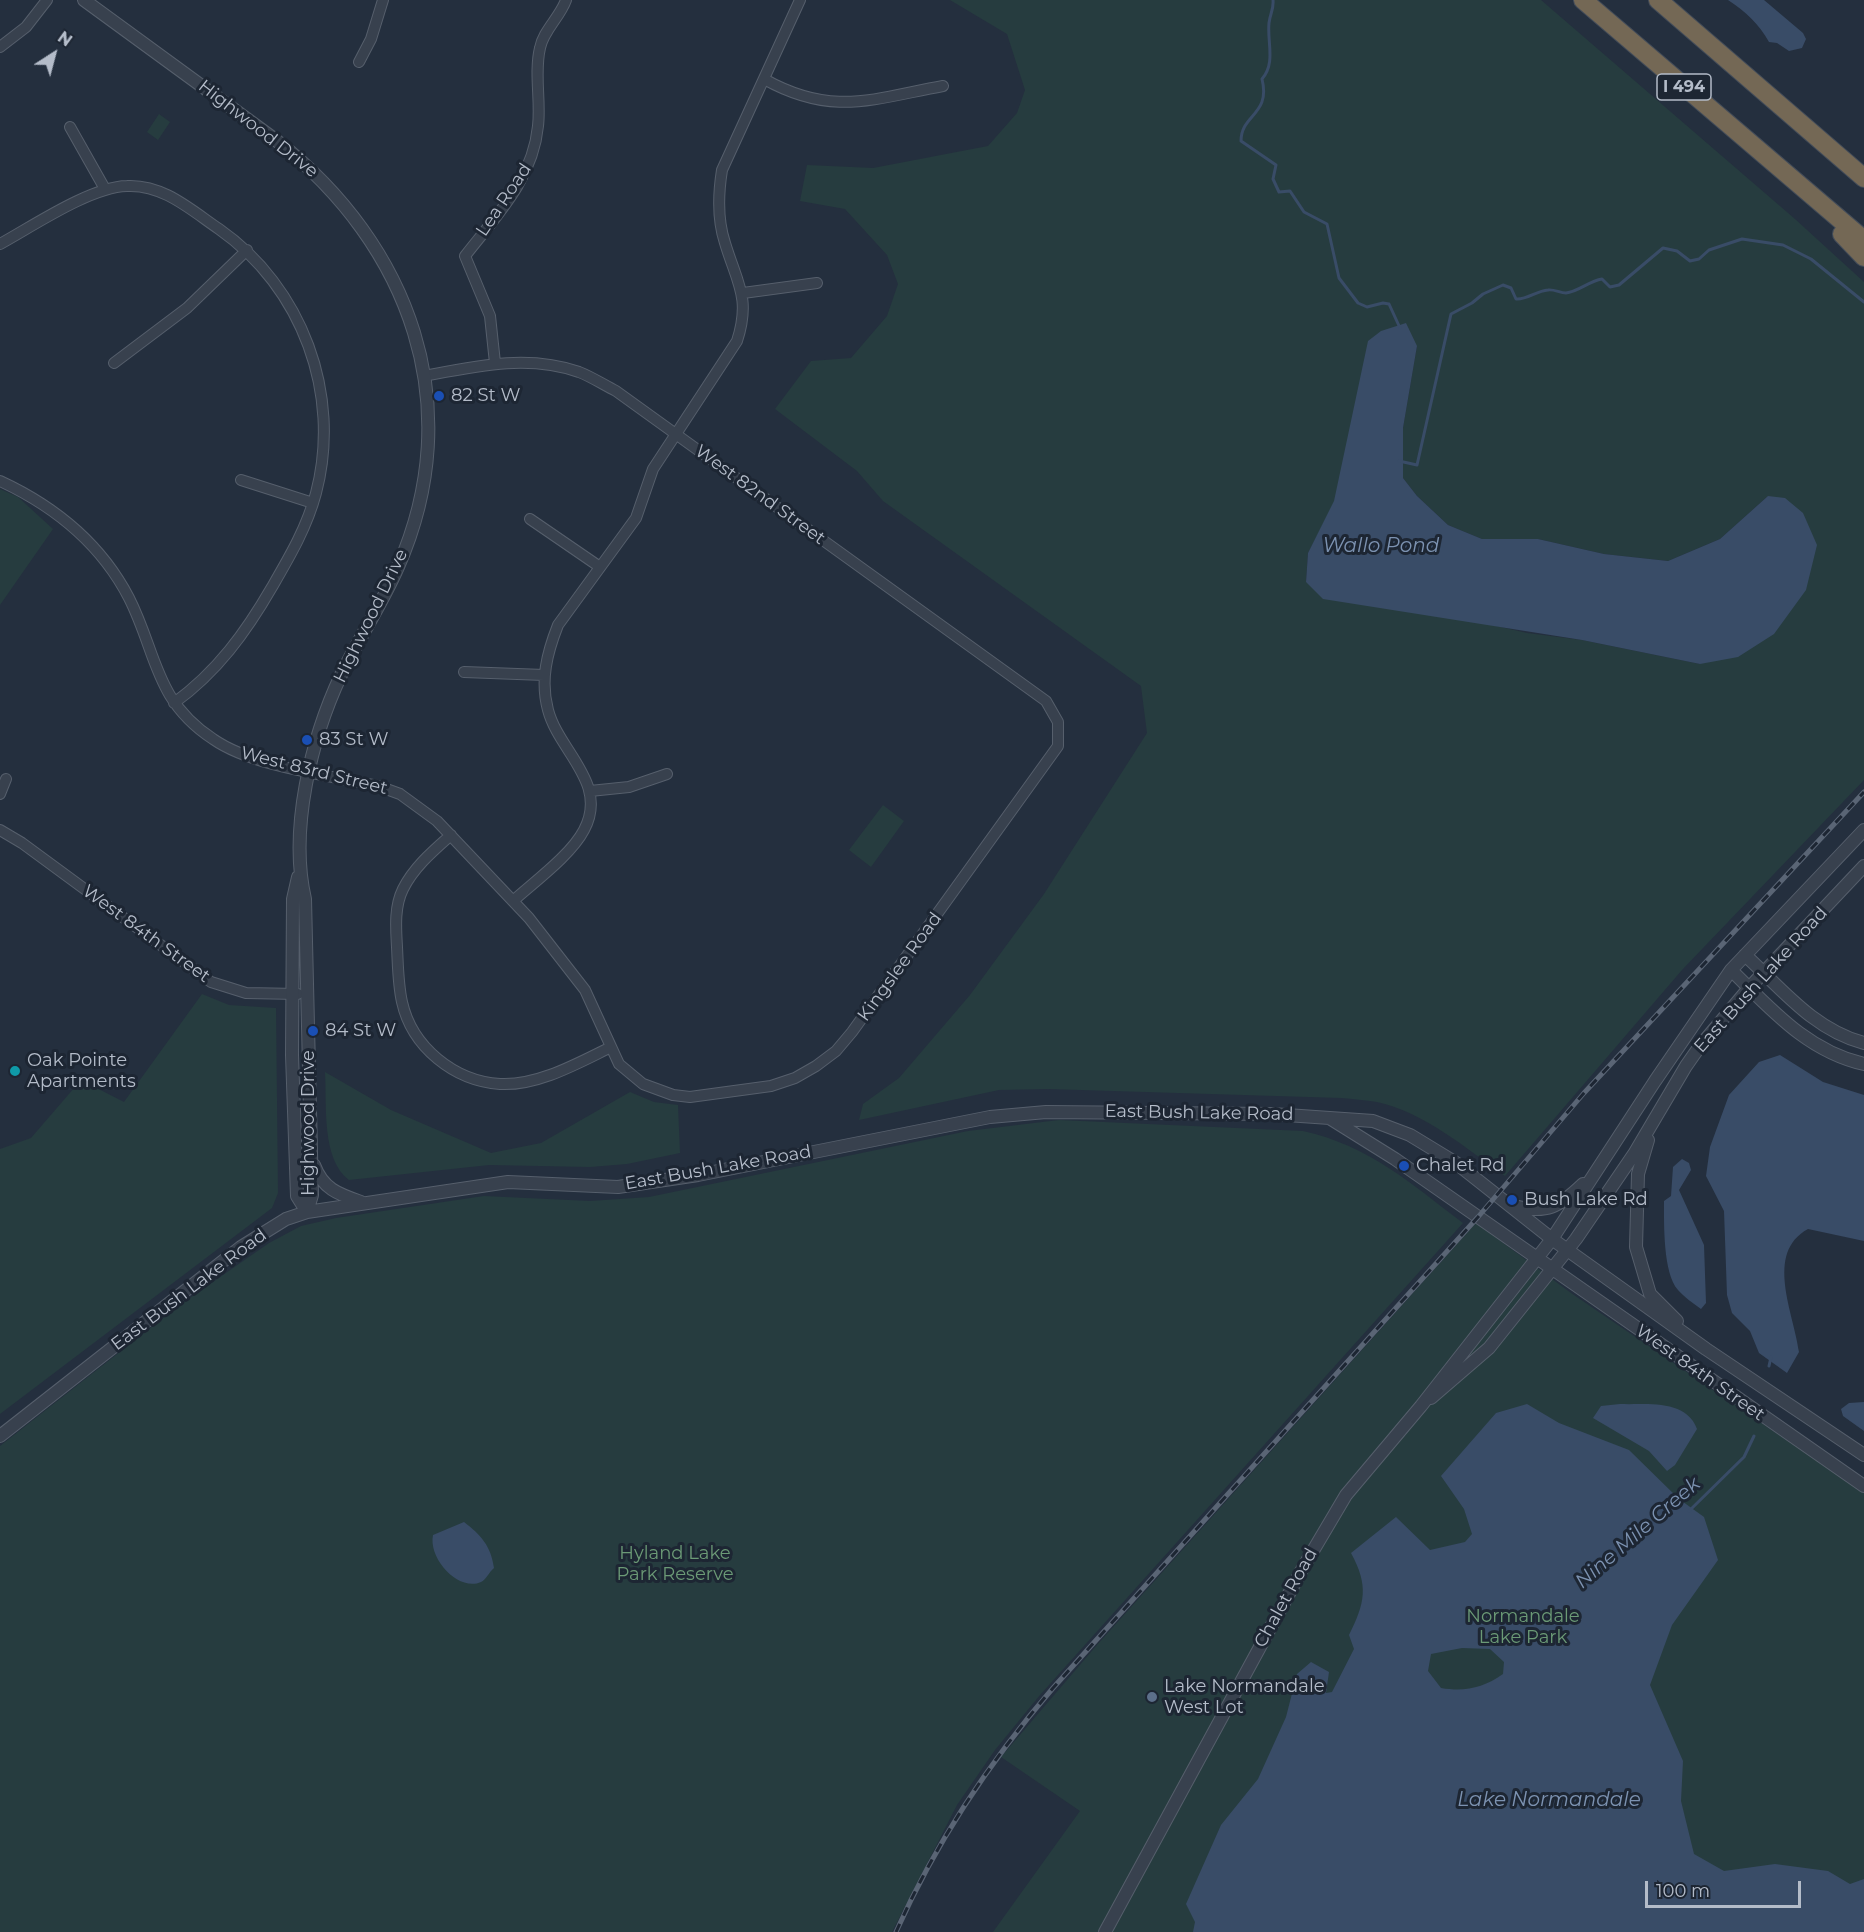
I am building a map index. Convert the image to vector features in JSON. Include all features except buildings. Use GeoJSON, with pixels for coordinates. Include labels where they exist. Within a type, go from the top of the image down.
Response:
{"type":"FeatureCollection","features":[{"type":"Feature","properties":{"kind":"highway","name":"I 494"},"geometry":{"type":"LineString","coordinates":[[1583,0],[1864,240]]}},
{"type":"Feature","properties":{"kind":"highway","name":"I 494"},"geometry":{"type":"LineString","coordinates":[[1658,0],[1864,178]]}},
{"type":"Feature","properties":{"kind":"highway"},"geometry":{"type":"LineString","coordinates":[[1785,174],[1864,257]]}},
{"type":"Feature","properties":{"kind":"street"},"geometry":{"type":"LineString","coordinates":[[0,47],[26,27],[47,0]]}},
{"type":"Feature","properties":{"kind":"street","name":"Highwood Drive"},"geometry":{"type":"LineString","coordinates":[[84,0],[291,152],[340,198],[380,253],[399,290],[413,328],[424,376],[427,448],[422,489],[412,528],[399,566],[340,677],[310,771],[298,840],[299,873],[305,899],[312,1196],[307,1212]]}},
{"type":"Feature","properties":{"kind":"street"},"geometry":{"type":"LineString","coordinates":[[359,62],[372,39],[383,0]]}},
{"type":"Feature","properties":{"kind":"street","name":"Lea Road"},"geometry":{"type":"LineString","coordinates":[[495,363],[490,316],[465,256],[520,182],[534,154],[540,99],[540,48],[561,15],[566,0]]}},
{"type":"Feature","properties":{"kind":"street"},"geometry":{"type":"LineString","coordinates":[[513,901],[573,845],[590,817],[590,791],[581,768],[556,732],[548,711],[544,675],[558,625],[636,518],[653,469],[737,341],[743,322],[743,293],[725,244],[719,219],[718,195],[722,170],[800,0]]}},
{"type":"Feature","properties":{"kind":"street"},"geometry":{"type":"LineString","coordinates":[[764,79],[801,97],[838,103],[943,86]]}},
{"type":"Feature","properties":{"kind":"street"},"geometry":{"type":"LineString","coordinates":[[70,127],[105,189]]}},
{"type":"Feature","properties":{"kind":"street"},"geometry":{"type":"LineString","coordinates":[[0,244],[105,189],[126,186],[163,192],[247,250],[288,302],[314,362],[324,427],[322,460],[313,503],[292,553],[253,621],[216,667],[174,703]]}},
{"type":"Feature","properties":{"kind":"street"},"geometry":{"type":"LineString","coordinates":[[114,363],[187,308],[247,250]]}},
{"type":"Feature","properties":{"kind":"street"},"geometry":{"type":"LineString","coordinates":[[743,293],[817,284]]}},
{"type":"Feature","properties":{"kind":"street","name":"West 82nd Street"},"geometry":{"type":"LineString","coordinates":[[424,376],[495,363],[546,364],[580,373],[616,392],[1046,701],[1058,722]]}},
{"type":"Feature","properties":{"kind":"street"},"geometry":{"type":"LineString","coordinates":[[241,480],[313,503]]}},
{"type":"Feature","properties":{"kind":"street","name":"West 83rd Street"},"geometry":{"type":"LineString","coordinates":[[0,481],[58,514],[80,532],[114,571],[129,599],[161,682],[174,703],[192,724],[236,753],[378,786],[400,794],[420,806],[451,835],[554,948],[585,990],[619,1064],[630,1075],[657,1090]]}},
{"type":"Feature","properties":{"kind":"street"},"geometry":{"type":"LineString","coordinates":[[530,519],[600,567]]}},
{"type":"Feature","properties":{"kind":"street"},"geometry":{"type":"LineString","coordinates":[[464,672],[544,675]]}},
{"type":"Feature","properties":{"kind":"street","name":"Kingslee Road"},"geometry":{"type":"LineString","coordinates":[[657,1090],[690,1097],[771,1086],[795,1078],[836,1051],[1058,747],[1058,722]]}},
{"type":"Feature","properties":{"kind":"street"},"geometry":{"type":"LineString","coordinates":[[590,791],[629,787],[667,774]]}},
{"type":"Feature","properties":{"kind":"street"},"geometry":{"type":"LineString","coordinates":[[0,794],[6,779]]}},
{"type":"Feature","properties":{"kind":"street","name":"West 84th Street"},"geometry":{"type":"LineString","coordinates":[[0,830],[22,843],[211,982],[246,993],[307,993]]}},
{"type":"Feature","properties":{"kind":"street","name":"East Bush Lake Road"},"geometry":{"type":"LineString","coordinates":[[0,1436],[241,1247],[286,1219],[307,1212],[508,1182],[618,1187],[698,1175],[990,1117],[1046,1112],[1216,1113],[1372,1121],[1410,1136],[1456,1163],[1552,1239],[1660,1072],[1731,970],[1864,830]]}},
{"type":"Feature","properties":{"kind":"street"},"geometry":{"type":"LineString","coordinates":[[451,835],[411,875],[402,891],[398,908],[399,982],[402,1004],[410,1025],[422,1044],[438,1060],[456,1072],[477,1080],[500,1084],[522,1083],[543,1077],[611,1047]]}},
{"type":"Feature","properties":{"kind":"street","name":"East Bush Lake Road"},"geometry":{"type":"LineString","coordinates":[[1568,1250],[1652,1126],[1686,1066],[1749,988],[1864,866]]}},
{"type":"Feature","properties":{"kind":"street","name":"Highwood Drive"},"geometry":{"type":"LineString","coordinates":[[299,873],[293,899],[292,994],[297,1196],[307,1212]]}},
{"type":"Feature","properties":{"kind":"street"},"geometry":{"type":"LineString","coordinates":[[1746,955],[1819,1023],[1836,1034],[1864,1043]]}},
{"type":"Feature","properties":{"kind":"street"},"geometry":{"type":"LineString","coordinates":[[1731,970],[1806,1040],[1827,1052],[1864,1064]]}},
{"type":"Feature","properties":{"kind":"street","name":"East Bush Lake Road"},"geometry":{"type":"LineString","coordinates":[[1330,1119],[1395,1159],[1536,1260]]}},
{"type":"Feature","properties":{"kind":"street"},"geometry":{"type":"LineString","coordinates":[[1652,1126],[1638,1174],[1636,1247],[1650,1294],[1706,1349]]}},
{"type":"Feature","properties":{"kind":"street"},"geometry":{"type":"LineString","coordinates":[[311,1156],[317,1173],[329,1189],[365,1203]]}},
{"type":"Feature","properties":{"kind":"street"},"geometry":{"type":"LineString","coordinates":[[1510,1206],[1534,1211],[1556,1206],[1566,1200],[1599,1168]]}},
{"type":"Feature","properties":{"kind":"street","name":"West 84th Street"},"geometry":{"type":"LineString","coordinates":[[1552,1239],[1706,1349],[1864,1455]]}},
{"type":"Feature","properties":{"kind":"street","name":"Chalet Road"},"geometry":{"type":"LineString","coordinates":[[1105,1932],[1333,1516],[1360,1476],[1421,1406],[1552,1239]]}},
{"type":"Feature","properties":{"kind":"street","name":"Chalet Road"},"geometry":{"type":"LineString","coordinates":[[1421,1406],[1489,1348],[1568,1250]]}},
{"type":"Feature","properties":{"kind":"street","name":"West 84th Street"},"geometry":{"type":"LineString","coordinates":[[1536,1260],[1864,1486]]}},
{"type":"Feature","properties":{"kind":"green space"},"geometry":{"type":"Polygon","coordinates":[[[950,0],[1541,0],[1795,219],[1864,282],[1864,780],[1682,970],[1505,1176],[1460,1143],[1411,1114],[1377,1102],[1341,1098],[1048,1089],[999,1090],[859,1120],[863,1104],[899,1078],[970,995],[1044,894],[1147,733],[1141,686],[883,501],[857,471],[775,409],[811,361],[851,358],[887,316],[898,284],[887,255],[845,209],[800,201],[807,165],[873,168],[988,146],[1017,113],[1025,90],[1007,34],[950,0]],[[1417,346],[1308,553],[1306,582],[1527,633],[1582,640],[1700,664],[1768,496],[1720,539],[1668,561],[1604,554],[1538,539],[1482,539],[1448,525],[1417,496],[1403,478],[1403,428],[1417,346]]]}},
{"type":"Feature","properties":{"kind":"green space"},"geometry":{"type":"Polygon","coordinates":[[[159,114],[170,122],[158,140],[147,132],[159,114]]]}},
{"type":"Feature","properties":{"kind":"green space"},"geometry":{"type":"Polygon","coordinates":[[[0,489],[18,497],[53,529],[0,605],[0,489]]]}},
{"type":"Feature","properties":{"kind":"green space"},"geometry":{"type":"Polygon","coordinates":[[[883,805],[904,821],[871,867],[849,850],[883,805]]]}},
{"type":"Feature","properties":{"kind":"green space"},"geometry":{"type":"Polygon","coordinates":[[[202,994],[229,1005],[276,1008],[278,1193],[272,1208],[0,1414],[0,1149],[31,1138],[81,1080],[124,1102],[202,994]]]}},
{"type":"Feature","properties":{"kind":"green space"},"geometry":{"type":"Polygon","coordinates":[[[325,1072],[391,1110],[491,1153],[541,1143],[630,1092],[654,1102],[678,1105],[680,1153],[627,1164],[590,1167],[489,1165],[349,1180],[340,1171],[330,1145],[327,1130],[325,1072]]]}},
{"type":"Feature","properties":{"kind":"green space","name":"Hyland Lake Park Reserve"},"geometry":{"type":"Polygon","coordinates":[[[1059,1120],[1303,1131],[1349,1146],[1369,1156],[1407,1180],[1463,1223],[1040,1695],[995,1750],[957,1805],[892,1932],[0,1932],[0,1446],[177,1307],[269,1243],[301,1226],[336,1218],[484,1196],[590,1201],[649,1197],[968,1131],[1059,1120]]]}},
{"type":"Feature","properties":{"kind":"green space","name":"Normandale Lake Park"},"geometry":{"type":"Polygon","coordinates":[[[1476,1223],[1571,1293],[1864,1493],[1864,1932],[993,1932],[1080,1811],[1001,1757],[1097,1645],[1476,1223]]]}},
{"type":"Feature","properties":{"kind":"water"},"geometry":{"type":"Polygon","coordinates":[[[1728,0],[1764,0],[1803,33],[1806,39],[1802,48],[1789,51],[1777,43],[1769,42],[1751,19],[1728,0]]]}},
{"type":"Feature","properties":{"kind":"water","name":"Wallo Pond"},"geometry":{"type":"Polygon","coordinates":[[[1406,323],[1417,346],[1403,428],[1403,478],[1417,496],[1448,525],[1482,539],[1538,539],[1604,554],[1668,561],[1720,539],[1768,496],[1785,498],[1803,513],[1817,545],[1806,590],[1774,634],[1738,657],[1700,664],[1582,640],[1323,599],[1306,582],[1308,553],[1334,501],[1368,341],[1381,331],[1406,323]]]}},
{"type":"Feature","properties":{"kind":"water"},"geometry":{"type":"Polygon","coordinates":[[[1780,1055],[1823,1082],[1864,1095],[1864,1241],[1808,1229],[1795,1240],[1787,1253],[1784,1268],[1785,1285],[1799,1352],[1787,1373],[1759,1353],[1750,1331],[1732,1313],[1727,1295],[1724,1211],[1706,1176],[1710,1147],[1729,1095],[1759,1062],[1780,1055]]]}},
{"type":"Feature","properties":{"kind":"water"},"geometry":{"type":"Polygon","coordinates":[[[1682,1159],[1689,1163],[1691,1170],[1679,1190],[1704,1245],[1706,1303],[1701,1309],[1678,1290],[1669,1272],[1667,1260],[1664,1201],[1671,1196],[1673,1167],[1682,1159]]]}},
{"type":"Feature","properties":{"kind":"water"},"geometry":{"type":"Polygon","coordinates":[[[1864,1402],[1864,1431],[1843,1416],[1841,1409],[1849,1403],[1864,1402]]]}},
{"type":"Feature","properties":{"kind":"water","name":"Lake Normandale"},"geometry":{"type":"Polygon","coordinates":[[[1527,1404],[1559,1423],[1629,1450],[1679,1499],[1704,1517],[1718,1560],[1672,1625],[1650,1685],[1683,1761],[1681,1801],[1694,1854],[1724,1871],[1775,1864],[1828,1871],[1850,1884],[1864,1879],[1864,1932],[1193,1932],[1195,1922],[1186,1904],[1221,1825],[1258,1779],[1286,1717],[1297,1674],[1311,1662],[1329,1672],[1326,1693],[1332,1692],[1354,1649],[1349,1635],[1359,1613],[1363,1594],[1361,1575],[1351,1553],[1396,1517],[1430,1550],[1465,1542],[1472,1534],[1464,1509],[1441,1476],[1496,1413],[1527,1404]],[[1462,1648],[1431,1654],[1428,1671],[1441,1688],[1466,1689],[1481,1686],[1503,1674],[1504,1662],[1490,1649],[1462,1648]]]}},
{"type":"Feature","properties":{"kind":"water"},"geometry":{"type":"Polygon","coordinates":[[[1653,1404],[1675,1408],[1692,1419],[1697,1429],[1675,1465],[1667,1471],[1649,1451],[1593,1418],[1601,1406],[1653,1404]]]}},
{"type":"Feature","properties":{"kind":"water"},"geometry":{"type":"Polygon","coordinates":[[[464,1522],[484,1542],[494,1568],[483,1581],[472,1584],[455,1578],[447,1571],[435,1554],[433,1544],[433,1535],[464,1522]]]}},
{"type":"Feature","properties":{"kind":"waterway"},"geometry":{"type":"LineString","coordinates":[[1273,0],[1269,23],[1270,59],[1262,79],[1263,100],[1242,132],[1241,141],[1276,165],[1273,179],[1279,192],[1290,191],[1304,212],[1327,224],[1339,278],[1358,303],[1367,307],[1383,303],[1389,304],[1400,328]]}},
{"type":"Feature","properties":{"kind":"waterway"},"geometry":{"type":"LineString","coordinates":[[1399,461],[1417,465],[1451,314],[1472,303],[1483,294],[1503,285],[1511,288],[1516,299],[1548,290],[1570,292],[1602,279],[1610,287],[1619,285],[1663,248],[1677,251],[1690,261],[1699,259],[1709,250],[1742,239],[1783,245],[1811,259],[1864,302]]}},
{"type":"Feature","properties":{"kind":"waterway","name":"Nine Mile Creek"},"geometry":{"type":"LineString","coordinates":[[1769,1366],[1771,1357]]}},
{"type":"Feature","properties":{"kind":"waterway","name":"Nine Mile Creek"},"geometry":{"type":"LineString","coordinates":[[1689,1511],[1744,1457],[1754,1436]]}},
{"type":"Feature","properties":{"kind":"railway"},"geometry":{"type":"LineString","coordinates":[[896,1932],[946,1835],[1007,1745],[1053,1688],[1478,1217],[1584,1093],[1864,792]]}},
{"type":"Feature","properties":{"kind":"place","name":"82 St W"},"geometry":{"type":"Point","coordinates":[439,396]}},
{"type":"Feature","properties":{"kind":"place","name":"83 St W"},"geometry":{"type":"Point","coordinates":[307,740]}},
{"type":"Feature","properties":{"kind":"place","name":"84 St W"},"geometry":{"type":"Point","coordinates":[313,1031]}},
{"type":"Feature","properties":{"kind":"place","name":"Oak Pointe Apartments"},"geometry":{"type":"Point","coordinates":[15,1071]}},
{"type":"Feature","properties":{"kind":"place","name":"Chalet Rd"},"geometry":{"type":"Point","coordinates":[1404,1166]}},
{"type":"Feature","properties":{"kind":"place","name":"Bush Lake Rd"},"geometry":{"type":"Point","coordinates":[1512,1200]}},
{"type":"Feature","properties":{"kind":"place","name":"Lake Normandale West Lot"},"geometry":{"type":"Point","coordinates":[1152,1697]}}]}
